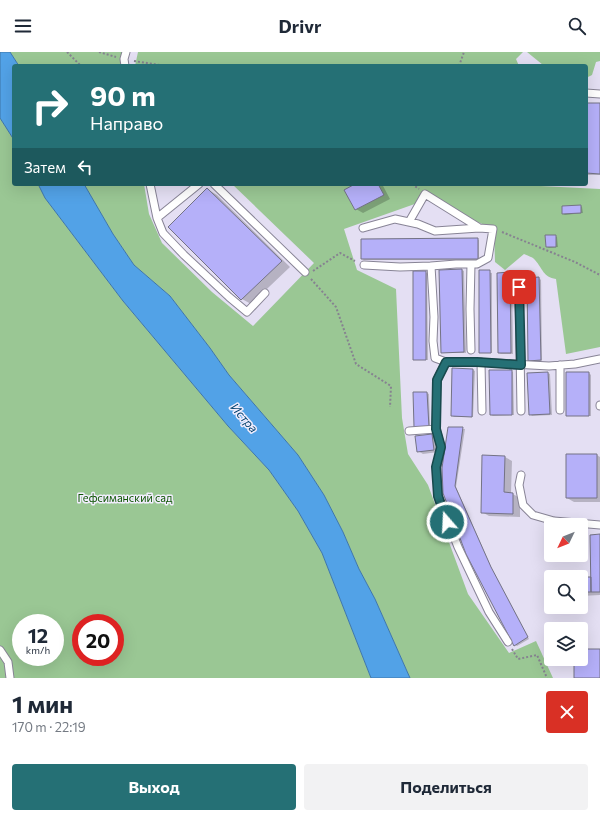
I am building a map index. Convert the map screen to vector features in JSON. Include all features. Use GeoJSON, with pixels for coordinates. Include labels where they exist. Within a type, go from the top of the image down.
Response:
{"type":"FeatureCollection","features":[{"type":"Feature","properties":{"kind":"lane"},"geometry":{"type":"LineString","coordinates":[[588,93],[600,94]]}},
{"type":"Feature","properties":{"kind":"lane"},"geometry":{"type":"LineString","coordinates":[[150,186],[157,218],[163,233],[229,298],[247,312],[265,294]]}},
{"type":"Feature","properties":{"kind":"lane"},"geometry":{"type":"LineString","coordinates":[[157,218],[197,186]]}},
{"type":"Feature","properties":{"kind":"lane"},"geometry":{"type":"LineString","coordinates":[[216,186],[306,274]]}},
{"type":"Feature","properties":{"kind":"lane"},"geometry":{"type":"LineString","coordinates":[[409,222],[425,194],[479,228]]}},
{"type":"Feature","properties":{"kind":"lane"},"geometry":{"type":"LineString","coordinates":[[363,228],[395,219],[434,230],[479,228],[493,229],[488,258],[477,264],[400,267],[364,265]]}},
{"type":"Feature","properties":{"kind":"lane"},"geometry":{"type":"LineString","coordinates":[[471,264],[471,350]]}},
{"type":"Feature","properties":{"kind":"lane"},"geometry":{"type":"LineString","coordinates":[[431,266],[434,317],[433,341],[435,358],[446,362],[481,362],[549,366],[560,366],[600,360]]}},
{"type":"Feature","properties":{"kind":"lane"},"geometry":{"type":"LineString","coordinates":[[519,287],[521,411]]}},
{"type":"Feature","properties":{"kind":"lane"},"geometry":{"type":"LineString","coordinates":[[446,362],[437,380],[436,429],[441,447],[436,467],[438,496],[458,547],[489,612],[508,642]]}},
{"type":"Feature","properties":{"kind":"lane"},"geometry":{"type":"LineString","coordinates":[[481,362],[482,411]]}},
{"type":"Feature","properties":{"kind":"lane"},"geometry":{"type":"LineString","coordinates":[[560,366],[560,410]]}},
{"type":"Feature","properties":{"kind":"lane"},"geometry":{"type":"LineString","coordinates":[[409,431],[436,429]]}},
{"type":"Feature","properties":{"kind":"lane"},"geometry":{"type":"LineString","coordinates":[[521,475],[519,485],[523,505],[533,515],[554,522],[600,524]]}},
{"type":"Feature","properties":{"kind":"lane"},"geometry":{"type":"LineString","coordinates":[[0,650],[8,662],[10,678]]}},
{"type":"Feature","properties":{"kind":"path"},"geometry":{"type":"LineString","coordinates":[[67,52],[79,64]]}},
{"type":"Feature","properties":{"kind":"path"},"geometry":{"type":"LineString","coordinates":[[98,52],[125,59],[154,64]]}},
{"type":"Feature","properties":{"kind":"path"},"geometry":{"type":"LineString","coordinates":[[460,64],[464,52]]}},
{"type":"Feature","properties":{"kind":"path"},"geometry":{"type":"LineString","coordinates":[[493,229],[575,262],[600,275]]}},
{"type":"Feature","properties":{"kind":"path"},"geometry":{"type":"LineString","coordinates":[[364,265],[340,253],[306,274],[336,307],[356,364],[391,386],[390,407]]}},
{"type":"Feature","properties":{"kind":"path"},"geometry":{"type":"LineString","coordinates":[[508,642],[518,659],[537,655],[547,678]]}},
{"type":"Feature","properties":{"kind":"green space"},"geometry":{"type":"Polygon","coordinates":[[[10,52],[125,52],[124,64],[18,64],[10,52]]]}},
{"type":"Feature","properties":{"kind":"green space"},"geometry":{"type":"Polygon","coordinates":[[[138,52],[523,52],[516,59],[518,64],[135,64],[138,52]]]}},
{"type":"Feature","properties":{"kind":"green space"},"geometry":{"type":"Polygon","coordinates":[[[527,52],[600,52],[600,61],[596,62],[592,75],[588,77],[588,64],[542,64],[527,52]]]}},
{"type":"Feature","properties":{"kind":"green space","name":"Гефсиманский сад"},"geometry":{"type":"Polygon","coordinates":[[[0,118],[12,137],[12,186],[39,186],[45,198],[123,301],[228,426],[269,470],[298,511],[322,553],[371,678],[0,678],[0,118]]]}},
{"type":"Feature","properties":{"kind":"green space"},"geometry":{"type":"Polygon","coordinates":[[[85,186],[144,186],[149,214],[162,243],[212,292],[253,326],[314,263],[234,186],[541,186],[600,189],[600,347],[566,354],[556,279],[548,276],[532,257],[524,254],[505,270],[495,262],[494,229],[426,200],[344,229],[357,270],[396,289],[402,418],[408,454],[428,485],[468,594],[509,653],[536,641],[544,658],[544,666],[547,666],[553,678],[410,678],[343,532],[324,495],[298,455],[229,375],[170,296],[134,265],[113,234],[85,186]]]}},
{"type":"Feature","properties":{"kind":"water"},"geometry":{"type":"Polygon","coordinates":[[[0,52],[10,52],[18,64],[12,64],[12,137],[0,118],[0,52]]]}},
{"type":"Feature","properties":{"kind":"water","name":"Истра"},"geometry":{"type":"Polygon","coordinates":[[[39,186],[85,186],[113,234],[134,265],[170,296],[229,375],[298,455],[324,495],[343,532],[410,678],[371,678],[322,553],[298,511],[269,470],[228,426],[123,301],[45,198],[39,186]]]}},
{"type":"Feature","properties":{"kind":"building"},"geometry":{"type":"Polygon","coordinates":[[[588,103],[600,103],[600,174],[588,173],[588,103]]]}},
{"type":"Feature","properties":{"kind":"building"},"geometry":{"type":"Polygon","coordinates":[[[351,186],[379,186],[384,195],[355,210],[344,190],[351,186]]]}},
{"type":"Feature","properties":{"kind":"building"},"geometry":{"type":"Polygon","coordinates":[[[207,188],[282,261],[241,300],[168,227],[207,188]]]}},
{"type":"Feature","properties":{"kind":"building"},"geometry":{"type":"Polygon","coordinates":[[[581,205],[581,213],[562,214],[562,206],[581,205]]]}},
{"type":"Feature","properties":{"kind":"building"},"geometry":{"type":"Polygon","coordinates":[[[545,235],[556,235],[556,247],[546,247],[545,235]]]}},
{"type":"Feature","properties":{"kind":"building"},"geometry":{"type":"Polygon","coordinates":[[[478,238],[478,259],[361,259],[361,239],[478,238]]]}},
{"type":"Feature","properties":{"kind":"building"},"geometry":{"type":"Polygon","coordinates":[[[462,269],[464,352],[441,353],[439,270],[462,269]]]}},
{"type":"Feature","properties":{"kind":"building"},"geometry":{"type":"Polygon","coordinates":[[[479,270],[490,270],[491,353],[479,353],[479,270]]]}},
{"type":"Feature","properties":{"kind":"building"},"geometry":{"type":"Polygon","coordinates":[[[413,271],[426,271],[426,360],[413,360],[413,271]]]}},
{"type":"Feature","properties":{"kind":"building"},"geometry":{"type":"Polygon","coordinates":[[[510,272],[511,353],[498,353],[497,273],[510,272]]]}},
{"type":"Feature","properties":{"kind":"building"},"geometry":{"type":"Polygon","coordinates":[[[539,277],[541,360],[528,361],[527,278],[539,277]]]}},
{"type":"Feature","properties":{"kind":"building"},"geometry":{"type":"Polygon","coordinates":[[[452,368],[473,369],[472,417],[451,416],[452,368]]]}},
{"type":"Feature","properties":{"kind":"building"},"geometry":{"type":"Polygon","coordinates":[[[489,370],[512,370],[512,415],[490,415],[489,370]]]}},
{"type":"Feature","properties":{"kind":"building"},"geometry":{"type":"Polygon","coordinates":[[[548,372],[550,414],[529,415],[527,373],[548,372]]]}},
{"type":"Feature","properties":{"kind":"building"},"geometry":{"type":"Polygon","coordinates":[[[566,372],[589,372],[589,416],[566,416],[566,372]]]}},
{"type":"Feature","properties":{"kind":"building"},"geometry":{"type":"Polygon","coordinates":[[[413,392],[427,392],[429,427],[414,427],[413,392]]]}},
{"type":"Feature","properties":{"kind":"building"},"geometry":{"type":"Polygon","coordinates":[[[448,427],[463,427],[455,486],[491,567],[528,637],[514,646],[466,554],[443,493],[442,468],[448,427]]]}},
{"type":"Feature","properties":{"kind":"building"},"geometry":{"type":"Polygon","coordinates":[[[432,434],[434,450],[417,452],[415,436],[432,434]]]}},
{"type":"Feature","properties":{"kind":"building"},"geometry":{"type":"Polygon","coordinates":[[[566,454],[597,454],[597,498],[566,498],[566,454]]]}},
{"type":"Feature","properties":{"kind":"building"},"geometry":{"type":"Polygon","coordinates":[[[482,455],[505,456],[504,492],[513,493],[513,514],[481,513],[482,455]]]}},
{"type":"Feature","properties":{"kind":"building"},"geometry":{"type":"Polygon","coordinates":[[[600,534],[600,592],[591,592],[590,535],[600,534]]]}},
{"type":"Feature","properties":{"kind":"building"},"geometry":{"type":"Polygon","coordinates":[[[588,577],[591,577],[591,592],[588,592],[588,577]]]}},
{"type":"Feature","properties":{"kind":"building"},"geometry":{"type":"Polygon","coordinates":[[[588,649],[600,649],[600,678],[574,678],[574,666],[588,666],[588,649]]]}},
{"type":"Feature","properties":{"kind":"route"},"geometry":{"type":"LineString","coordinates":[[447,522],[438,496],[436,467],[441,447],[436,429],[437,380],[446,362],[477,362],[521,365],[519,287]]}}]}
